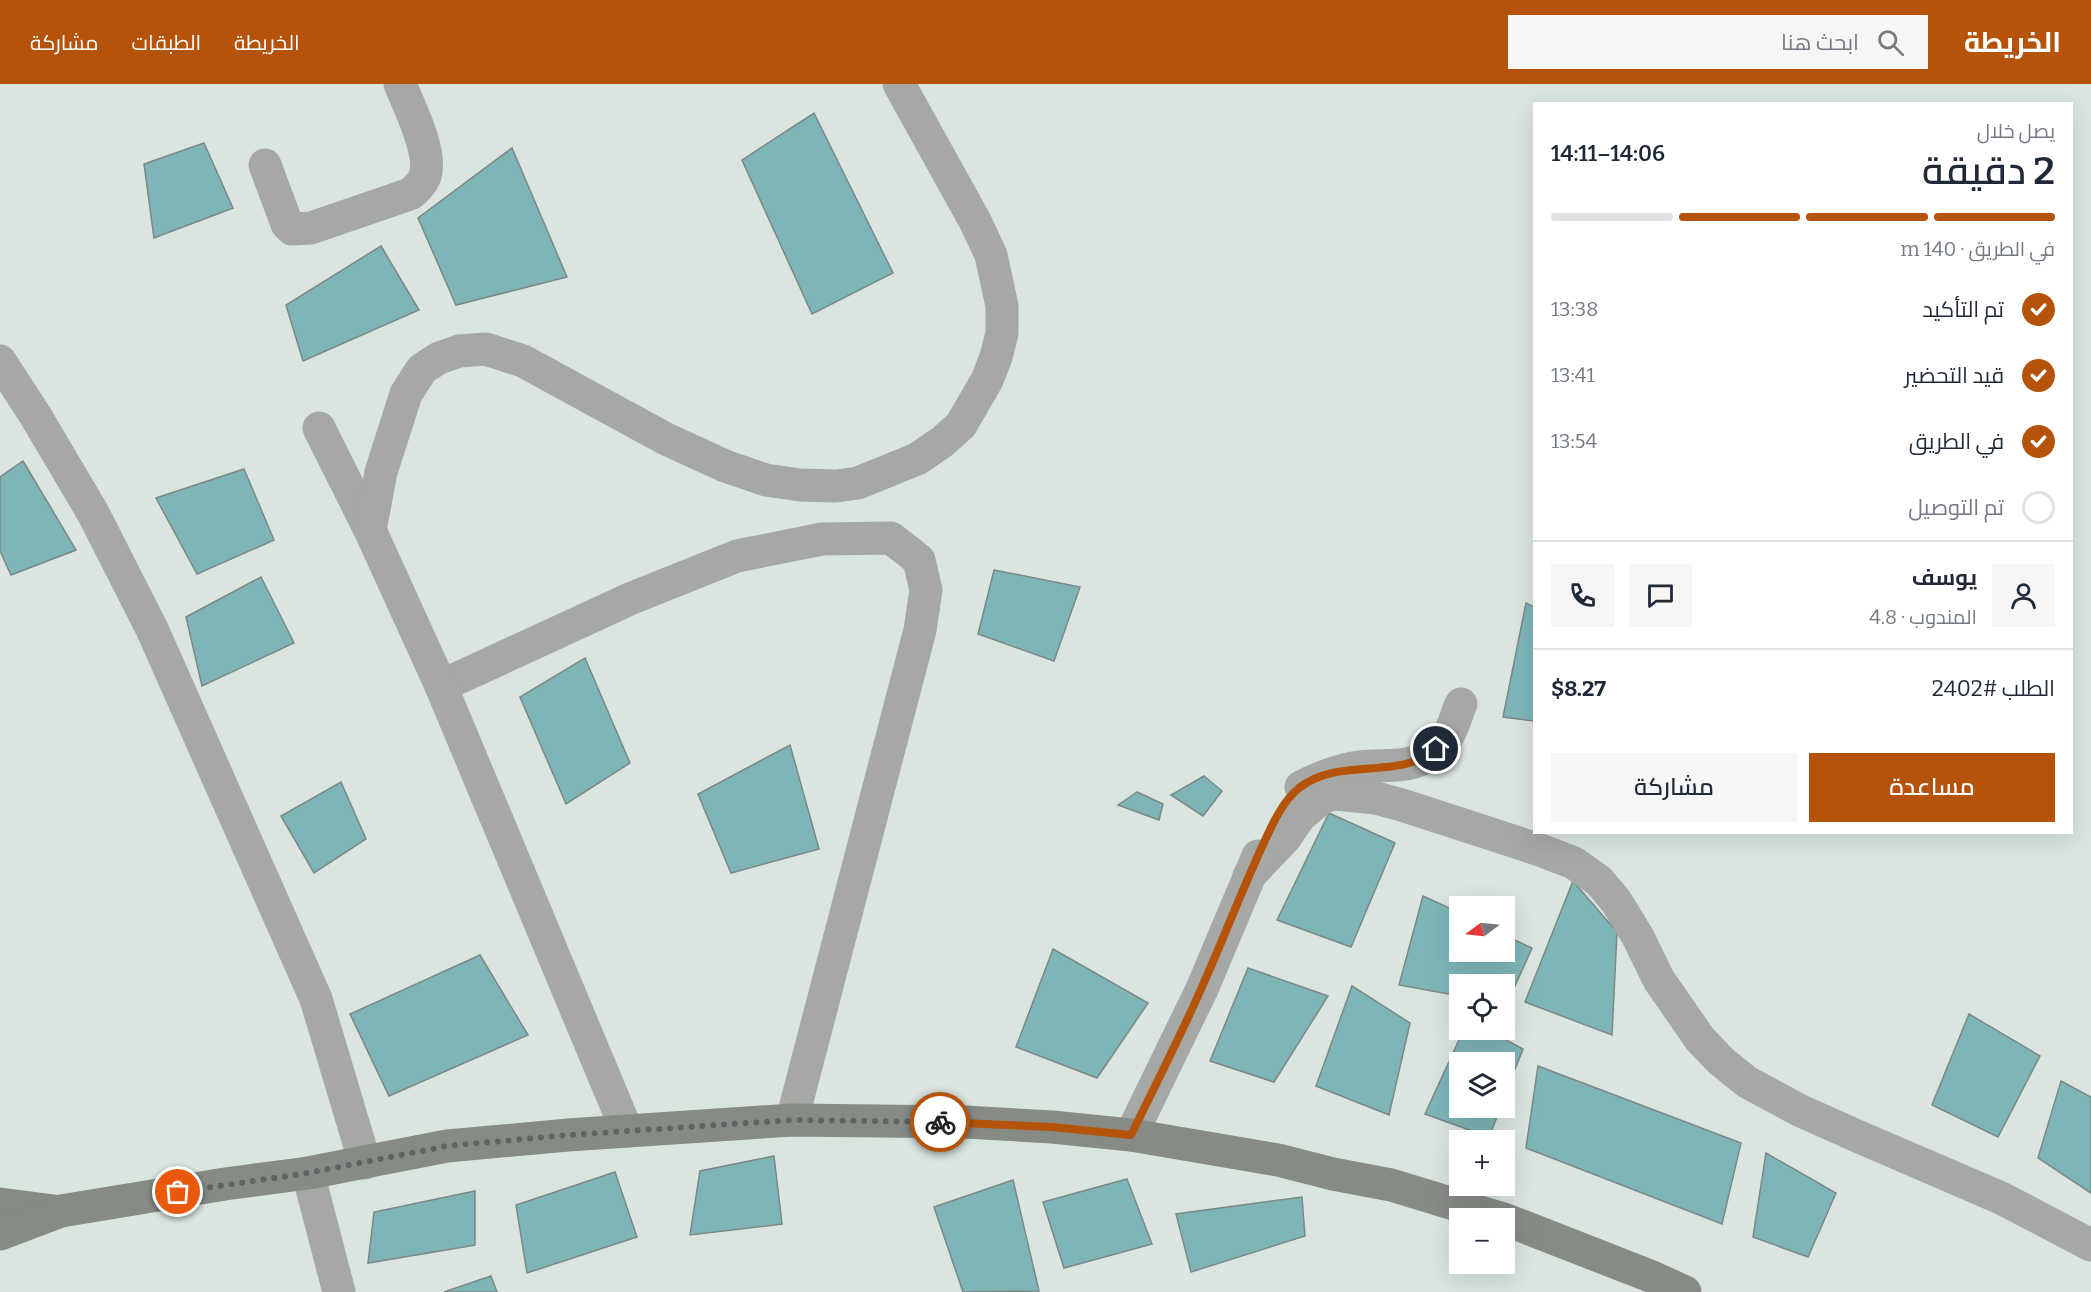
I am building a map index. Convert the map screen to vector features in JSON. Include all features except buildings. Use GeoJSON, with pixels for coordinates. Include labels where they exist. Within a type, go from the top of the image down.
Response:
{"type":"FeatureCollection","features":[{"type":"Feature","properties":{"kind":"main road"},"geometry":{"type":"LineString","coordinates":[[0,1234],[61,1211],[308,1173],[447,1146],[792,1120],[965,1122],[1052,1127],[1131,1135],[1267,1158],[1391,1185],[1466,1208]]}},
{"type":"Feature","properties":{"kind":"main road"},"geometry":{"type":"LineString","coordinates":[[0,1204],[61,1211]]}},
{"type":"Feature","properties":{"kind":"main road"},"geometry":{"type":"LineString","coordinates":[[1515,1224],[1650,1276],[1685,1292]]}},
{"type":"Feature","properties":{"kind":"street"},"geometry":{"type":"LineString","coordinates":[[266,165],[287,224],[292,229],[310,228],[410,194],[419,188],[425,176],[427,164],[425,151],[400,84]]}},
{"type":"Feature","properties":{"kind":"street"},"geometry":{"type":"LineString","coordinates":[[370,530],[381,472],[406,394],[422,369],[439,358],[459,351],[486,349],[524,361],[666,439],[725,466],[766,480],[800,485],[836,486],[858,483],[917,459],[942,442],[962,425],[987,380],[1002,333],[1002,306],[991,255],[975,221],[899,84]]}},
{"type":"Feature","properties":{"kind":"street"},"geometry":{"type":"LineString","coordinates":[[0,361],[93,513],[152,629],[316,999],[365,1163]]}},
{"type":"Feature","properties":{"kind":"street"},"geometry":{"type":"LineString","coordinates":[[319,428],[370,530],[441,686],[627,1131]]}},
{"type":"Feature","properties":{"kind":"street"},"geometry":{"type":"LineString","coordinates":[[441,686],[632,598],[737,556],[822,539],[891,538],[919,560],[926,590],[920,630],[792,1120]]}},
{"type":"Feature","properties":{"kind":"street"},"geometry":{"type":"LineString","coordinates":[[1131,1135],[1202,989],[1249,876],[1286,801],[1300,787],[1325,775],[1356,768],[1412,763],[1427,758],[1446,741],[1461,704]]}},
{"type":"Feature","properties":{"kind":"street"},"geometry":{"type":"LineString","coordinates":[[1249,876],[1285,838],[1300,816],[1323,797],[1336,794],[1376,798],[1402,805],[1574,863],[1599,881],[1616,901],[1659,980],[1700,1039],[1721,1061],[1747,1082],[1802,1111],[2001,1198],[2091,1245]]}},
{"type":"Feature","properties":{"kind":"street"},"geometry":{"type":"LineString","coordinates":[[308,1173],[339,1292]]}},
{"type":"Feature","properties":{"kind":"way so far"},"geometry":{"type":"LineString","coordinates":[[178,1192],[308,1173],[447,1146],[713,1124],[792,1120],[940,1122]]}},
{"type":"Feature","properties":{"kind":"route"},"geometry":{"type":"LineString","coordinates":[[940,1122],[1052,1127],[1131,1135],[1202,989],[1249,876],[1286,801],[1300,787],[1325,775],[1356,768],[1412,763],[1427,758],[1436,749]]}}]}
